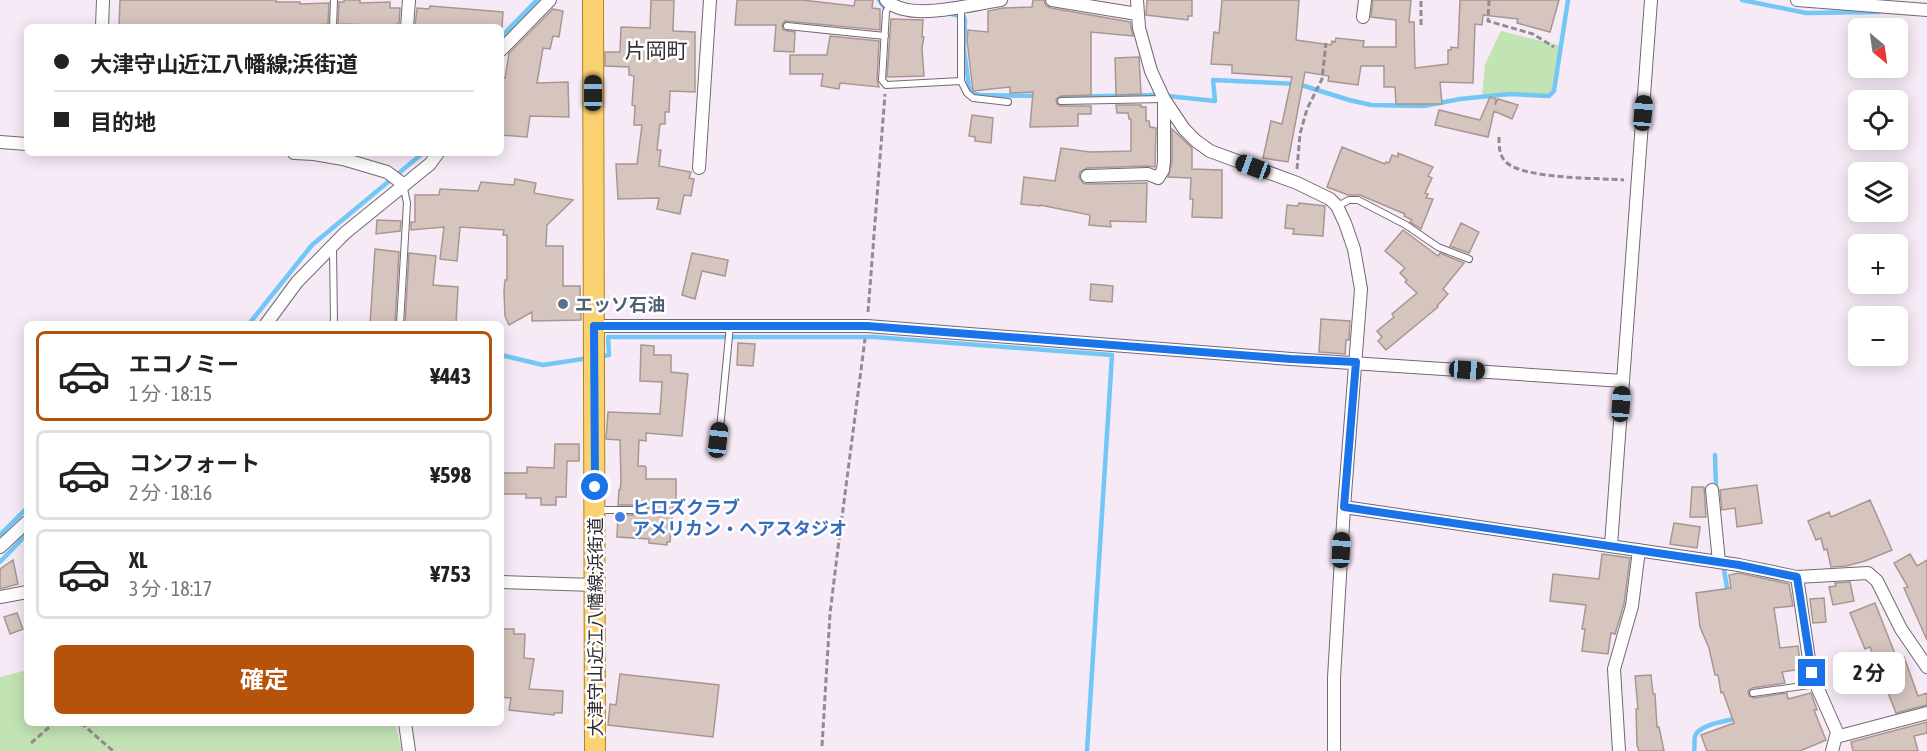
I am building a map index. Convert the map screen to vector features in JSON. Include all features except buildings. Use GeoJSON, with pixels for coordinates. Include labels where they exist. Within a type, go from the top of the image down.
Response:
{"type":"FeatureCollection","features":[{"type":"Feature","properties":{"kind":"main road","name":"大津守山近江八幡線;浜街道"},"geometry":{"type":"LineString","coordinates":[[592,0],[595,751]]}},
{"type":"Feature","properties":{"kind":"street"},"geometry":{"type":"LineString","coordinates":[[102,24],[103,0]]}},
{"type":"Feature","properties":{"kind":"street"},"geometry":{"type":"LineString","coordinates":[[407,24],[409,0]]}},
{"type":"Feature","properties":{"kind":"street"},"geometry":{"type":"LineString","coordinates":[[504,47],[550,0]]}},
{"type":"Feature","properties":{"kind":"street"},"geometry":{"type":"LineString","coordinates":[[699,168],[710,0]]}},
{"type":"Feature","properties":{"kind":"street"},"geometry":{"type":"LineString","coordinates":[[888,2],[901,8],[922,10],[961,8],[976,2],[1001,0]]}},
{"type":"Feature","properties":{"kind":"street"},"geometry":{"type":"LineString","coordinates":[[1052,0],[1137,14]]}},
{"type":"Feature","properties":{"kind":"street"},"geometry":{"type":"LineString","coordinates":[[1137,0],[1137,14],[1146,56],[1164,99],[1184,129],[1210,151],[1297,183],[1330,199],[1337,206],[1354,249],[1361,289],[1344,507],[1334,678],[1334,751]]}},
{"type":"Feature","properties":{"kind":"street"},"geometry":{"type":"LineString","coordinates":[[1363,17],[1365,0]]}},
{"type":"Feature","properties":{"kind":"street"},"geometry":{"type":"LineString","coordinates":[[1611,545],[1651,0]]}},
{"type":"Feature","properties":{"kind":"street"},"geometry":{"type":"LineString","coordinates":[[1797,0],[1927,10]]}},
{"type":"Feature","properties":{"kind":"street"},"geometry":{"type":"LineString","coordinates":[[1087,176],[1148,174],[1158,178],[1163,170],[1164,161],[1164,99]]}},
{"type":"Feature","properties":{"kind":"street"},"geometry":{"type":"LineString","coordinates":[[0,142],[24,144]]}},
{"type":"Feature","properties":{"kind":"street"},"geometry":{"type":"LineString","coordinates":[[333,156],[387,172],[403,184]]}},
{"type":"Feature","properties":{"kind":"street"},"geometry":{"type":"LineString","coordinates":[[269,321],[297,282],[333,246],[403,184],[430,164],[436,156]]}},
{"type":"Feature","properties":{"kind":"street"},"geometry":{"type":"LineString","coordinates":[[594,326],[867,326],[1256,357],[1623,381]]}},
{"type":"Feature","properties":{"kind":"street"},"geometry":{"type":"LineString","coordinates":[[1712,490],[1719,562]]}},
{"type":"Feature","properties":{"kind":"street"},"geometry":{"type":"LineString","coordinates":[[1344,507],[1611,545],[1797,577],[1832,577],[1857,572],[1868,573],[1877,581],[1901,629],[1927,667]]}},
{"type":"Feature","properties":{"kind":"street"},"geometry":{"type":"LineString","coordinates":[[0,547],[24,525]]}},
{"type":"Feature","properties":{"kind":"street"},"geometry":{"type":"LineString","coordinates":[[1619,751],[1614,669],[1632,606],[1639,550]]}},
{"type":"Feature","properties":{"kind":"street"},"geometry":{"type":"LineString","coordinates":[[1797,577],[1812,673],[1837,732],[1832,751]]}},
{"type":"Feature","properties":{"kind":"street"},"geometry":{"type":"LineString","coordinates":[[504,582],[594,585]]}},
{"type":"Feature","properties":{"kind":"street"},"geometry":{"type":"LineString","coordinates":[[0,597],[24,593]]}},
{"type":"Feature","properties":{"kind":"street"},"geometry":{"type":"LineString","coordinates":[[1836,737],[1927,713]]}},
{"type":"Feature","properties":{"kind":"street"},"geometry":{"type":"LineString","coordinates":[[406,726],[410,751]]}},
{"type":"Feature","properties":{"kind":"lane"},"geometry":{"type":"LineString","coordinates":[[333,24],[334,0]]}},
{"type":"Feature","properties":{"kind":"lane"},"geometry":{"type":"LineString","coordinates":[[888,2],[882,80],[886,86],[961,81]]}},
{"type":"Feature","properties":{"kind":"lane"},"geometry":{"type":"LineString","coordinates":[[961,8],[961,81],[966,93],[973,98],[1008,102]]}},
{"type":"Feature","properties":{"kind":"lane"},"geometry":{"type":"LineString","coordinates":[[787,26],[885,36]]}},
{"type":"Feature","properties":{"kind":"lane"},"geometry":{"type":"LineString","coordinates":[[1060,101],[1164,99]]}},
{"type":"Feature","properties":{"kind":"lane"},"geometry":{"type":"LineString","coordinates":[[400,321],[407,203],[403,184]]}},
{"type":"Feature","properties":{"kind":"lane"},"geometry":{"type":"LineString","coordinates":[[1337,206],[1349,200],[1358,200],[1406,225],[1438,247],[1469,259]]}},
{"type":"Feature","properties":{"kind":"lane"},"geometry":{"type":"LineString","coordinates":[[333,246],[334,321]]}},
{"type":"Feature","properties":{"kind":"lane"},"geometry":{"type":"LineString","coordinates":[[718,440],[730,326]]}},
{"type":"Feature","properties":{"kind":"lane"},"geometry":{"type":"LineString","coordinates":[[595,510],[645,510]]}},
{"type":"Feature","properties":{"kind":"lane"},"geometry":{"type":"LineString","coordinates":[[1753,693],[1816,684]]}},
{"type":"Feature","properties":{"kind":"path"},"geometry":{"type":"LineString","coordinates":[[1421,0],[1421,25]]}},
{"type":"Feature","properties":{"kind":"path"},"geometry":{"type":"LineString","coordinates":[[1489,0],[1488,21],[1533,34],[1554,47]]}},
{"type":"Feature","properties":{"kind":"path"},"geometry":{"type":"LineString","coordinates":[[1297,183],[1300,134],[1307,109],[1322,79],[1326,44]]}},
{"type":"Feature","properties":{"kind":"path"},"geometry":{"type":"LineString","coordinates":[[822,746],[833,591],[867,326],[886,86]]}},
{"type":"Feature","properties":{"kind":"path"},"geometry":{"type":"LineString","coordinates":[[1499,137],[1502,158],[1506,163],[1523,171],[1638,181]]}},
{"type":"Feature","properties":{"kind":"path"},"geometry":{"type":"LineString","coordinates":[[31,743],[51,726]]}},
{"type":"Feature","properties":{"kind":"path"},"geometry":{"type":"LineString","coordinates":[[84,726],[113,751]]}},
{"type":"Feature","properties":{"kind":"green space"},"geometry":{"type":"Polygon","coordinates":[[[1501,31],[1562,46],[1554,90],[1548,95],[1511,93],[1482,96],[1485,64],[1501,31]]]}},
{"type":"Feature","properties":{"kind":"green space"},"geometry":{"type":"Polygon","coordinates":[[[24,671],[24,726],[396,726],[402,751],[0,751],[0,677],[24,671]]]}},
{"type":"Feature","properties":{"kind":"waterway"},"geometry":{"type":"LineString","coordinates":[[504,34],[537,0]]}},
{"type":"Feature","properties":{"kind":"waterway"},"geometry":{"type":"LineString","coordinates":[[879,0],[884,7],[890,10]]}},
{"type":"Feature","properties":{"kind":"waterway"},"geometry":{"type":"LineString","coordinates":[[1056,97],[1158,95],[1215,101],[1213,80],[1298,84],[1371,105],[1424,106],[1460,99],[1510,94],[1549,96],[1554,91],[1568,0]]}},
{"type":"Feature","properties":{"kind":"waterway"},"geometry":{"type":"LineString","coordinates":[[1742,0],[1806,13],[1879,12]]}},
{"type":"Feature","properties":{"kind":"waterway"},"geometry":{"type":"LineString","coordinates":[[951,14],[964,17],[965,20],[964,50],[969,87],[975,94],[1039,96]]}},
{"type":"Feature","properties":{"kind":"waterway"},"geometry":{"type":"LineString","coordinates":[[251,321],[312,245],[419,156]]}},
{"type":"Feature","properties":{"kind":"waterway"},"geometry":{"type":"LineString","coordinates":[[598,357],[609,355],[608,337],[874,337],[1112,355],[1087,751]]}},
{"type":"Feature","properties":{"kind":"waterway"},"geometry":{"type":"LineString","coordinates":[[504,356],[543,365],[589,358]]}},
{"type":"Feature","properties":{"kind":"waterway"},"geometry":{"type":"LineString","coordinates":[[1715,455],[1716,489]]}},
{"type":"Feature","properties":{"kind":"waterway"},"geometry":{"type":"LineString","coordinates":[[0,535],[24,511]]}},
{"type":"Feature","properties":{"kind":"waterway"},"geometry":{"type":"LineString","coordinates":[[0,562],[24,537]]}},
{"type":"Feature","properties":{"kind":"waterway"},"geometry":{"type":"LineString","coordinates":[[1723,563],[1728,594]]}},
{"type":"Feature","properties":{"kind":"waterway"},"geometry":{"type":"LineString","coordinates":[[1694,751],[1695,736],[1698,732],[1714,724],[1738,718]]}},
{"type":"Feature","properties":{"kind":"place","name":"エッソ石油"},"geometry":{"type":"Point","coordinates":[563,304]}},
{"type":"Feature","properties":{"kind":"place","name":"ヒロズクラブ アメリカン・ヘアスタジオ"},"geometry":{"type":"Point","coordinates":[620,517]}},
{"type":"Feature","properties":{"kind":"district","name":"片岡町"},"geometry":{"type":"Point","coordinates":[656,50]}},
{"type":"Feature","properties":{"kind":"route"},"geometry":{"type":"LineString","coordinates":[[595,487],[594,326],[867,326],[1356,362],[1344,507],[1611,545],[1739,565],[1797,577],[1812,673]]}}]}
